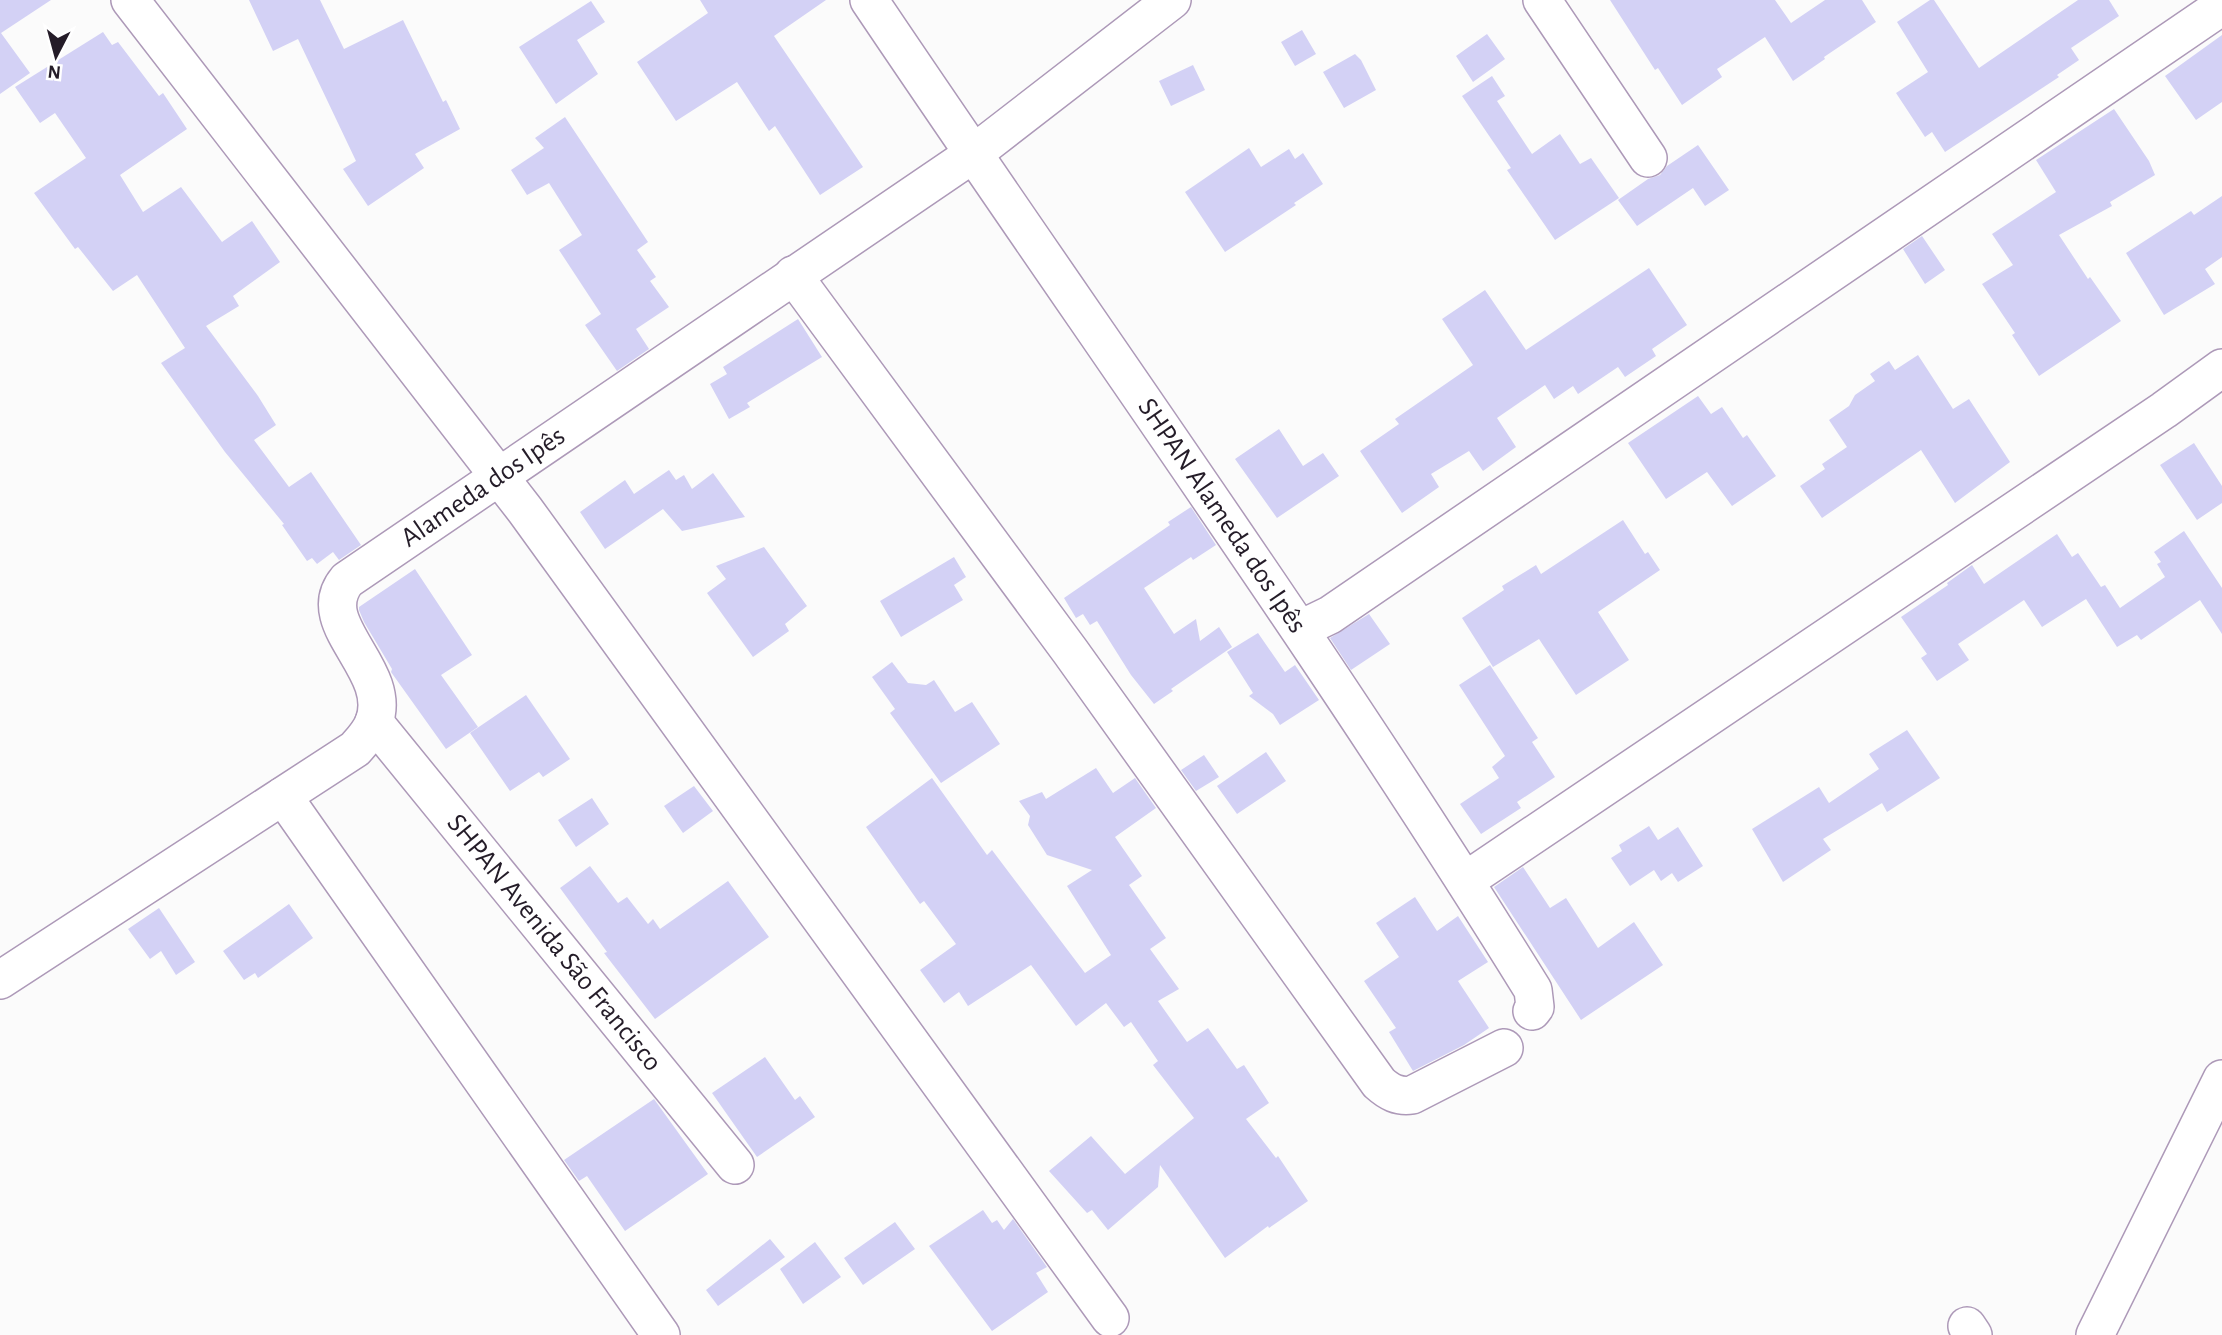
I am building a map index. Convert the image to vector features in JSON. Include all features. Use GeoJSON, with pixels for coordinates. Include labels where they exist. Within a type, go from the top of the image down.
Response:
{"type":"FeatureCollection","features":[{"type":"Feature","properties":{"kind":"street"},"geometry":{"type":"LineString","coordinates":[[130,0],[525,510],[1110,1318]]}},
{"type":"Feature","properties":{"kind":"street","name":"Alameda dos Ipês"},"geometry":{"type":"LineString","coordinates":[[374,723],[376,691],[338,616],[336,597],[347,580],[973,154],[1172,0]]}},
{"type":"Feature","properties":{"kind":"street"},"geometry":{"type":"LineString","coordinates":[[1542,0],[1648,158]]}},
{"type":"Feature","properties":{"kind":"street"},"geometry":{"type":"LineString","coordinates":[[872,1],[973,154]]}},
{"type":"Feature","properties":{"kind":"street"},"geometry":{"type":"LineString","coordinates":[[1301,629],[1330,615],[2222,6]]}},
{"type":"Feature","properties":{"kind":"street","name":"SHPAN Alameda dos Ipês"},"geometry":{"type":"LineString","coordinates":[[973,154],[1301,629],[1533,990],[1535,1007],[1532,1011]]}},
{"type":"Feature","properties":{"kind":"street"},"geometry":{"type":"LineString","coordinates":[[793,275],[1070,651],[1379,1083],[1389,1092],[1402,1096],[1412,1095],[1504,1048]]}},
{"type":"Feature","properties":{"kind":"street"},"geometry":{"type":"LineString","coordinates":[[1465,881],[2164,410],[2222,368]]}},
{"type":"Feature","properties":{"kind":"street"},"geometry":{"type":"LineString","coordinates":[[0,980],[355,749],[374,723]]}},
{"type":"Feature","properties":{"kind":"street","name":"SHPAN Avenida São Francisco"},"geometry":{"type":"LineString","coordinates":[[374,723],[735,1165]]}},
{"type":"Feature","properties":{"kind":"street"},"geometry":{"type":"LineString","coordinates":[[283,796],[661,1335]]}},
{"type":"Feature","properties":{"kind":"street"},"geometry":{"type":"LineString","coordinates":[[2095,1335],[2222,1079]]}},
{"type":"Feature","properties":{"kind":"building"},"geometry":{"type":"Polygon","coordinates":[[[0,0],[51,0],[1,33],[30,73],[0,94],[0,0]]]}},
{"type":"Feature","properties":{"kind":"building"},"geometry":{"type":"Polygon","coordinates":[[[249,0],[320,0],[344,49],[403,20],[443,102],[446,100],[460,129],[415,154],[424,168],[368,206],[343,169],[356,161],[298,39],[273,51],[249,0]]]}},
{"type":"Feature","properties":{"kind":"building"},"geometry":{"type":"Polygon","coordinates":[[[700,0],[826,0],[774,36],[863,167],[820,195],[775,126],[769,131],[737,82],[676,121],[637,62],[708,13],[700,0]]]}},
{"type":"Feature","properties":{"kind":"building"},"geometry":{"type":"Polygon","coordinates":[[[1610,0],[1775,0],[1791,23],[1825,0],[1862,0],[1876,22],[1793,81],[1765,37],[1717,69],[1722,77],[1682,105],[1658,68],[1655,70],[1610,0]]]}},
{"type":"Feature","properties":{"kind":"building"},"geometry":{"type":"Polygon","coordinates":[[[1934,0],[1979,68],[2078,0],[2109,0],[2119,16],[2071,48],[2079,60],[2057,75],[2059,77],[1945,152],[1932,132],[1925,137],[1896,93],[1928,72],[1897,22],[1934,0]]]}},
{"type":"Feature","properties":{"kind":"building"},"geometry":{"type":"Polygon","coordinates":[[[591,1],[605,22],[577,40],[598,74],[556,104],[519,47],[591,1]]]}},
{"type":"Feature","properties":{"kind":"building"},"geometry":{"type":"Polygon","coordinates":[[[1302,30],[1316,54],[1295,66],[1281,42],[1302,30]]]}},
{"type":"Feature","properties":{"kind":"building"},"geometry":{"type":"Polygon","coordinates":[[[103,32],[112,45],[118,42],[159,96],[163,93],[187,129],[120,175],[143,212],[181,187],[222,242],[252,221],[280,262],[233,296],[239,306],[206,326],[276,425],[254,440],[289,487],[311,472],[361,545],[339,560],[333,552],[317,564],[312,558],[307,561],[282,525],[284,524],[225,452],[161,363],[185,348],[137,275],[113,291],[78,247],[75,249],[34,193],[86,158],[55,113],[40,123],[15,87],[103,32]]]}},
{"type":"Feature","properties":{"kind":"building"},"geometry":{"type":"Polygon","coordinates":[[[1487,34],[1505,59],[1473,82],[1456,56],[1487,34]]]}},
{"type":"Feature","properties":{"kind":"building"},"geometry":{"type":"Polygon","coordinates":[[[2222,35],[2222,102],[2196,120],[2165,76],[2222,35]]]}},
{"type":"Feature","properties":{"kind":"building"},"geometry":{"type":"Polygon","coordinates":[[[1355,54],[1361,60],[1376,90],[1344,108],[1323,72],[1355,54]]]}},
{"type":"Feature","properties":{"kind":"building"},"geometry":{"type":"Polygon","coordinates":[[[1193,65],[1205,90],[1171,106],[1159,81],[1193,65]]]}},
{"type":"Feature","properties":{"kind":"building"},"geometry":{"type":"Polygon","coordinates":[[[1492,76],[1505,96],[1497,101],[1532,154],[1560,134],[1580,164],[1591,158],[1619,198],[1555,240],[1507,170],[1511,168],[1462,96],[1492,76]]]}},
{"type":"Feature","properties":{"kind":"building"},"geometry":{"type":"Polygon","coordinates":[[[2114,109],[2149,161],[2155,175],[2110,202],[2112,206],[2059,235],[2088,279],[2090,277],[2121,321],[2039,376],[2012,335],[2015,333],[1982,284],[2013,265],[1992,234],[2056,192],[2036,160],[2114,109]]]}},
{"type":"Feature","properties":{"kind":"building"},"geometry":{"type":"Polygon","coordinates":[[[565,117],[648,242],[637,250],[656,277],[650,281],[669,307],[636,329],[649,349],[617,371],[585,325],[601,314],[559,250],[582,235],[549,183],[527,195],[511,170],[544,148],[535,138],[565,117]]]}},
{"type":"Feature","properties":{"kind":"building"},"geometry":{"type":"Polygon","coordinates":[[[1698,145],[1729,190],[1705,206],[1693,188],[1637,226],[1618,200],[1648,179],[1660,175],[1667,166],[1698,145]]]}},
{"type":"Feature","properties":{"kind":"building"},"geometry":{"type":"Polygon","coordinates":[[[1249,148],[1261,167],[1289,149],[1295,159],[1303,153],[1323,184],[1225,252],[1185,192],[1249,148]]]}},
{"type":"Feature","properties":{"kind":"building"},"geometry":{"type":"Polygon","coordinates":[[[2222,196],[2222,257],[2205,269],[2215,284],[2164,315],[2126,253],[2191,211],[2194,215],[2222,196]]]}},
{"type":"Feature","properties":{"kind":"building"},"geometry":{"type":"Polygon","coordinates":[[[1922,236],[1945,270],[1925,284],[1903,249],[1922,236]]]}},
{"type":"Feature","properties":{"kind":"building"},"geometry":{"type":"Polygon","coordinates":[[[1649,268],[1687,325],[1652,349],[1656,356],[1625,377],[1618,367],[1578,394],[1573,386],[1554,399],[1545,385],[1497,418],[1516,447],[1483,471],[1469,451],[1431,474],[1439,487],[1402,513],[1360,451],[1399,424],[1395,419],[1473,365],[1442,319],[1485,290],[1526,350],[1649,268]]]}},
{"type":"Feature","properties":{"kind":"building"},"geometry":{"type":"Polygon","coordinates":[[[798,319],[822,357],[747,403],[750,407],[729,419],[710,384],[727,374],[723,367],[798,319]]]}},
{"type":"Feature","properties":{"kind":"building"},"geometry":{"type":"Polygon","coordinates":[[[1918,355],[1953,409],[1969,399],[2010,462],[1955,503],[1921,450],[1822,518],[1800,486],[1825,469],[1822,464],[1847,447],[1829,420],[1849,406],[1855,395],[1875,381],[1870,374],[1889,361],[1895,370],[1918,355]]]}},
{"type":"Feature","properties":{"kind":"building"},"geometry":{"type":"Polygon","coordinates":[[[1698,396],[1711,414],[1722,407],[1743,438],[1747,435],[1776,476],[1732,506],[1707,472],[1666,499],[1628,443],[1698,396]]]}},
{"type":"Feature","properties":{"kind":"building"},"geometry":{"type":"Polygon","coordinates":[[[1279,429],[1303,466],[1323,453],[1339,476],[1277,518],[1235,459],[1279,429]]]}},
{"type":"Feature","properties":{"kind":"building"},"geometry":{"type":"Polygon","coordinates":[[[2194,443],[2222,486],[2222,503],[2197,520],[2160,465],[2194,443]]]}},
{"type":"Feature","properties":{"kind":"building"},"geometry":{"type":"Polygon","coordinates":[[[669,470],[676,480],[684,475],[692,489],[713,473],[745,517],[682,531],[663,509],[605,549],[580,512],[625,480],[634,494],[669,470]]]}},
{"type":"Feature","properties":{"kind":"building"},"geometry":{"type":"Polygon","coordinates":[[[1191,507],[1216,545],[1193,560],[1191,557],[1144,588],[1174,634],[1196,619],[1200,641],[1219,627],[1232,647],[1154,704],[1131,675],[1097,621],[1090,625],[1083,614],[1076,618],[1064,598],[1170,525],[1168,522],[1191,507]]]}},
{"type":"Feature","properties":{"kind":"building"},"geometry":{"type":"Polygon","coordinates":[[[1623,520],[1645,554],[1648,552],[1660,570],[1598,612],[1629,660],[1576,695],[1539,639],[1493,667],[1462,618],[1504,590],[1502,586],[1536,565],[1541,574],[1623,520]]]}},
{"type":"Feature","properties":{"kind":"building"},"geometry":{"type":"Polygon","coordinates":[[[2184,531],[2222,588],[2222,634],[2200,600],[2141,640],[2137,635],[2117,647],[2086,599],[2042,627],[2024,600],[1958,644],[1969,660],[1937,681],[1921,658],[1927,654],[1901,617],[1972,565],[1984,584],[2057,534],[2072,557],[2078,553],[2101,587],[2105,585],[2120,608],[2165,577],[2157,564],[2161,562],[2154,552],[2184,531]]]}},
{"type":"Feature","properties":{"kind":"building"},"geometry":{"type":"Polygon","coordinates":[[[764,547],[807,606],[785,624],[789,631],[753,657],[707,593],[726,579],[716,566],[764,547]]]}},
{"type":"Feature","properties":{"kind":"building"},"geometry":{"type":"Polygon","coordinates":[[[954,557],[966,577],[954,585],[963,600],[901,637],[880,601],[954,557]]]}},
{"type":"Feature","properties":{"kind":"building"},"geometry":{"type":"Polygon","coordinates":[[[415,569],[472,655],[441,675],[478,727],[446,749],[391,672],[392,669],[359,610],[359,607],[415,569]]]}},
{"type":"Feature","properties":{"kind":"building"},"geometry":{"type":"Polygon","coordinates":[[[1369,614],[1390,644],[1351,670],[1330,638],[1369,614]]]}},
{"type":"Feature","properties":{"kind":"building"},"geometry":{"type":"Polygon","coordinates":[[[1258,633],[1285,672],[1295,665],[1319,700],[1280,725],[1273,714],[1249,696],[1253,693],[1227,652],[1258,633]]]}},
{"type":"Feature","properties":{"kind":"building"},"geometry":{"type":"Polygon","coordinates":[[[892,662],[908,683],[926,685],[934,680],[955,712],[972,702],[1000,744],[941,783],[890,713],[895,709],[872,677],[892,662]]]}},
{"type":"Feature","properties":{"kind":"building"},"geometry":{"type":"Polygon","coordinates":[[[1490,665],[1538,738],[1532,742],[1555,777],[1517,802],[1521,808],[1481,834],[1460,804],[1499,778],[1492,767],[1505,756],[1459,685],[1490,665]]]}},
{"type":"Feature","properties":{"kind":"building"},"geometry":{"type":"Polygon","coordinates":[[[526,695],[570,759],[543,777],[539,772],[510,791],[470,733],[526,695]]]}},
{"type":"Feature","properties":{"kind":"building"},"geometry":{"type":"Polygon","coordinates":[[[1907,730],[1940,778],[1887,812],[1882,803],[1823,839],[1831,850],[1783,882],[1752,829],[1819,787],[1829,803],[1879,769],[1869,754],[1907,730]]]}},
{"type":"Feature","properties":{"kind":"building"},"geometry":{"type":"Polygon","coordinates":[[[1266,752],[1286,781],[1237,814],[1217,786],[1266,752]]]}},
{"type":"Feature","properties":{"kind":"building"},"geometry":{"type":"Polygon","coordinates":[[[1204,755],[1219,777],[1196,791],[1181,770],[1204,755]]]}},
{"type":"Feature","properties":{"kind":"building"},"geometry":{"type":"Polygon","coordinates":[[[1096,768],[1113,793],[1135,778],[1156,808],[1115,837],[1142,876],[1129,885],[1166,938],[1150,949],[1179,989],[1158,1001],[1187,1042],[1208,1028],[1237,1069],[1244,1065],[1269,1103],[1246,1119],[1276,1158],[1278,1156],[1308,1201],[1225,1258],[1160,1165],[1158,1187],[1108,1230],[1092,1210],[1087,1213],[1049,1171],[1091,1136],[1125,1174],[1194,1118],[1153,1065],[1158,1061],[1131,1022],[1124,1027],[1106,1003],[1076,1026],[1031,965],[968,1006],[959,992],[944,1003],[920,970],[956,944],[924,901],[920,904],[866,827],[932,778],[987,855],[992,850],[1085,973],[1111,955],[1067,886],[1092,870],[1047,855],[1028,825],[1030,816],[1019,801],[1042,792],[1046,799],[1096,768]]]}},
{"type":"Feature","properties":{"kind":"building"},"geometry":{"type":"Polygon","coordinates":[[[694,786],[713,811],[683,833],[664,806],[694,786]]]}},
{"type":"Feature","properties":{"kind":"building"},"geometry":{"type":"Polygon","coordinates":[[[592,798],[609,824],[576,847],[558,820],[592,798]]]}},
{"type":"Feature","properties":{"kind":"building"},"geometry":{"type":"Polygon","coordinates":[[[1649,826],[1658,840],[1678,827],[1703,866],[1678,882],[1672,873],[1661,881],[1654,870],[1630,886],[1611,858],[1622,851],[1619,845],[1649,826]]]}},
{"type":"Feature","properties":{"kind":"building"},"geometry":{"type":"Polygon","coordinates":[[[590,866],[618,903],[627,897],[648,924],[653,919],[660,929],[728,881],[769,937],[655,1019],[604,953],[607,952],[560,888],[590,866]]]}},
{"type":"Feature","properties":{"kind":"building"},"geometry":{"type":"Polygon","coordinates":[[[1523,867],[1550,908],[1566,898],[1598,948],[1634,922],[1663,965],[1581,1020],[1494,887],[1523,867]]]}},
{"type":"Feature","properties":{"kind":"building"},"geometry":{"type":"Polygon","coordinates":[[[1415,897],[1437,931],[1458,916],[1488,962],[1458,981],[1489,1028],[1464,1045],[1413,1071],[1389,1032],[1396,1028],[1364,981],[1399,957],[1376,923],[1415,897]]]}},
{"type":"Feature","properties":{"kind":"building"},"geometry":{"type":"Polygon","coordinates":[[[289,904],[313,938],[258,978],[255,973],[244,980],[223,951],[289,904]]]}},
{"type":"Feature","properties":{"kind":"building"},"geometry":{"type":"Polygon","coordinates":[[[159,908],[195,962],[176,975],[161,951],[150,959],[128,929],[159,908]]]}},
{"type":"Feature","properties":{"kind":"building"},"geometry":{"type":"Polygon","coordinates":[[[765,1057],[795,1100],[800,1096],[815,1117],[757,1157],[712,1093],[765,1057]]]}},
{"type":"Feature","properties":{"kind":"building"},"geometry":{"type":"Polygon","coordinates":[[[654,1099],[708,1174],[625,1231],[587,1176],[579,1181],[564,1160],[654,1099]]]}},
{"type":"Feature","properties":{"kind":"building"},"geometry":{"type":"Polygon","coordinates":[[[983,1210],[992,1223],[997,1220],[1004,1230],[1013,1219],[1047,1267],[1036,1273],[1048,1292],[992,1331],[929,1246],[983,1210]]]}},
{"type":"Feature","properties":{"kind":"building"},"geometry":{"type":"Polygon","coordinates":[[[895,1222],[915,1249],[863,1285],[844,1258],[895,1222]]]}},
{"type":"Feature","properties":{"kind":"building"},"geometry":{"type":"Polygon","coordinates":[[[770,1239],[785,1257],[718,1306],[706,1290],[770,1239]]]}},
{"type":"Feature","properties":{"kind":"building"},"geometry":{"type":"Polygon","coordinates":[[[815,1242],[841,1277],[803,1304],[780,1269],[815,1242]]]}}]}
